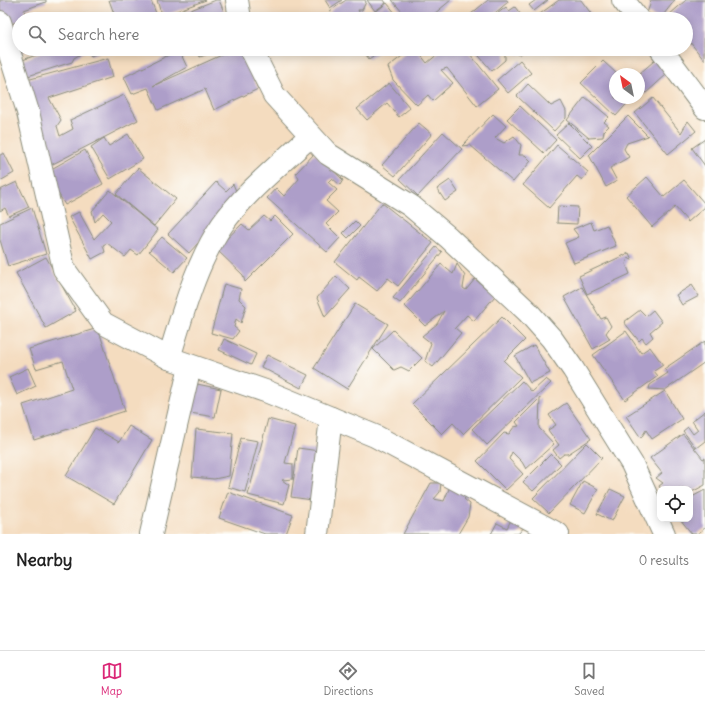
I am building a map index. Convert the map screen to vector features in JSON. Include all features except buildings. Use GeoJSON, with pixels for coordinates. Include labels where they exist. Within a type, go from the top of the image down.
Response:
{"type":"FeatureCollection","features":[{"type":"Feature","properties":{"kind":"street"},"geometry":{"type":"LineString","coordinates":[[237,0],[239,12]]}},
{"type":"Feature","properties":{"kind":"street"},"geometry":{"type":"LineString","coordinates":[[623,0],[632,12]]}},
{"type":"Feature","properties":{"kind":"street"},"geometry":{"type":"LineString","coordinates":[[0,22],[28,112],[64,269],[104,323],[169,358],[268,392],[376,436],[558,534]]}},
{"type":"Feature","properties":{"kind":"street"},"geometry":{"type":"LineString","coordinates":[[254,56],[274,95],[328,154],[411,206],[448,237],[533,318],[552,339],[573,369],[632,464],[664,534]]}},
{"type":"Feature","properties":{"kind":"street"},"geometry":{"type":"LineString","coordinates":[[666,56],[705,108]]}},
{"type":"Feature","properties":{"kind":"street"},"geometry":{"type":"LineString","coordinates":[[169,358],[196,274],[222,225],[255,188],[310,136]]}},
{"type":"Feature","properties":{"kind":"street"},"geometry":{"type":"LineString","coordinates":[[151,534],[190,366]]}},
{"type":"Feature","properties":{"kind":"street"},"geometry":{"type":"LineString","coordinates":[[317,534],[331,418]]}}]}
